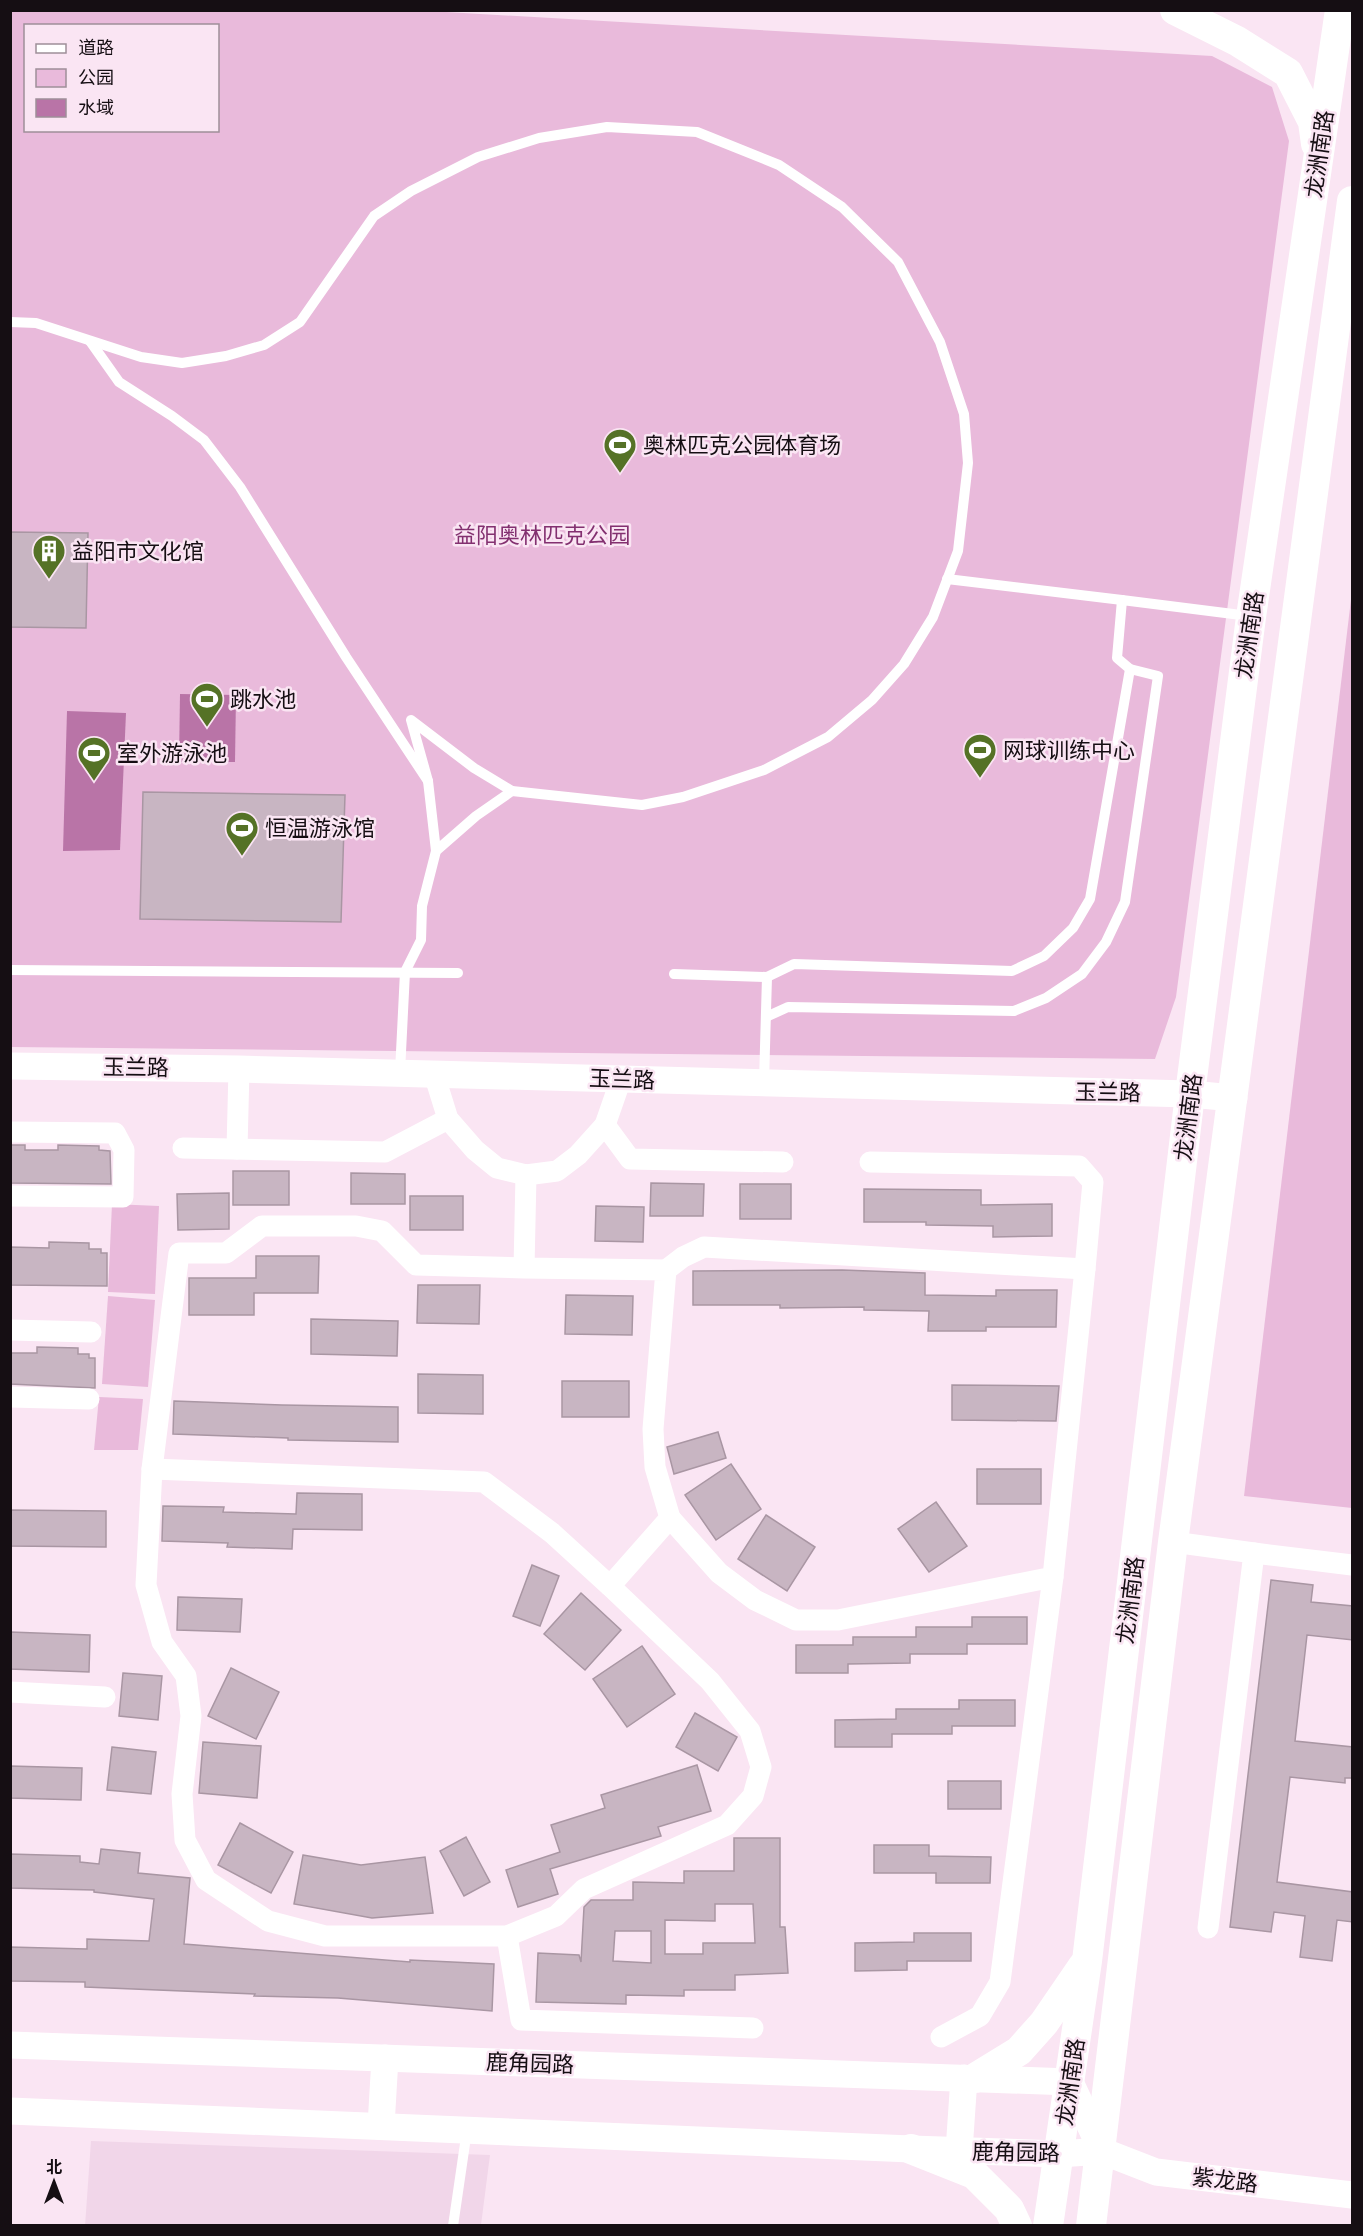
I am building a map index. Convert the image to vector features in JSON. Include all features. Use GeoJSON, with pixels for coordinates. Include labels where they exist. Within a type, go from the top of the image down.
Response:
{"type":"FeatureCollection","features":[{"type":"Feature","properties":{"kind":"main road"},"geometry":{"type":"LineString","coordinates":[[1175,10],[1237,40],[1288,73],[1313,122],[1318,158]]}},
{"type":"Feature","properties":{"kind":"main road","name":"龙洲南路"},"geometry":{"type":"LineString","coordinates":[[1048,2226],[1087,1961],[1251,617],[1340,10]]}},
{"type":"Feature","properties":{"kind":"main road","name":"龙洲南路"},"geometry":{"type":"LineString","coordinates":[[1091,2226],[1102,2151],[1173,1542],[1353,201]]}},
{"type":"Feature","properties":{"kind":"main road"},"geometry":{"type":"LineString","coordinates":[[970,2078],[1020,2051],[1044,2023],[1087,1961]]}},
{"type":"Feature","properties":{"kind":"main road"},"geometry":{"type":"LineString","coordinates":[[912,2149],[974,2174],[1009,2209],[1017,2226]]}},
{"type":"Feature","properties":{"kind":"street"},"geometry":{"type":"LineString","coordinates":[[1348,10],[1353,11]]}},
{"type":"Feature","properties":{"kind":"street","name":"玉兰路"},"geometry":{"type":"LineString","coordinates":[[10,1066],[400,1073],[1191,1094],[1234,1098]]}},
{"type":"Feature","properties":{"kind":"street"},"geometry":{"type":"LineString","coordinates":[[237,1149],[239,1069]]}},
{"type":"Feature","properties":{"kind":"street"},"geometry":{"type":"LineString","coordinates":[[434,1074],[448,1119],[475,1150],[498,1167],[526,1175],[557,1170],[578,1155],[605,1125],[621,1079]]}},
{"type":"Feature","properties":{"kind":"street"},"geometry":{"type":"LineString","coordinates":[[183,1148],[385,1152],[448,1119]]}},
{"type":"Feature","properties":{"kind":"street"},"geometry":{"type":"LineString","coordinates":[[605,1125],[630,1158],[783,1161]]}},
{"type":"Feature","properties":{"kind":"street"},"geometry":{"type":"LineString","coordinates":[[10,1132],[115,1133],[124,1149],[123,1197],[10,1196]]}},
{"type":"Feature","properties":{"kind":"street"},"geometry":{"type":"LineString","coordinates":[[870,1161],[1079,1166],[1093,1182],[1053,1577],[1000,1982],[980,2016],[941,2037]]}},
{"type":"Feature","properties":{"kind":"street"},"geometry":{"type":"LineString","coordinates":[[524,1268],[526,1175]]}},
{"type":"Feature","properties":{"kind":"street"},"geometry":{"type":"LineString","coordinates":[[152,1469],[484,1482],[552,1533],[610,1586],[710,1681],[750,1731],[761,1767],[753,1796],[727,1825],[584,1889],[556,1916],[507,1936],[325,1936],[268,1921],[206,1880],[185,1840],[182,1794],[191,1716],[186,1676],[162,1642],[146,1584],[152,1469],[179,1253],[226,1253],[262,1226],[356,1226],[382,1231],[417,1265],[666,1270],[683,1257],[704,1247],[1085,1269]]}},
{"type":"Feature","properties":{"kind":"street"},"geometry":{"type":"LineString","coordinates":[[666,1270],[653,1429],[655,1467],[670,1518],[719,1573],[754,1600],[796,1620],[838,1620],[1053,1577]]}},
{"type":"Feature","properties":{"kind":"street"},"geometry":{"type":"LineString","coordinates":[[10,1330],[91,1332]]}},
{"type":"Feature","properties":{"kind":"street"},"geometry":{"type":"LineString","coordinates":[[10,1397],[89,1399]]}},
{"type":"Feature","properties":{"kind":"street"},"geometry":{"type":"LineString","coordinates":[[610,1586],[670,1518]]}},
{"type":"Feature","properties":{"kind":"street"},"geometry":{"type":"LineString","coordinates":[[1173,1542],[1353,1565]]}},
{"type":"Feature","properties":{"kind":"street"},"geometry":{"type":"LineString","coordinates":[[1208,1928],[1254,1553]]}},
{"type":"Feature","properties":{"kind":"street"},"geometry":{"type":"LineString","coordinates":[[10,1692],[105,1697]]}},
{"type":"Feature","properties":{"kind":"street"},"geometry":{"type":"LineString","coordinates":[[507,1936],[521,2020],[753,2028]]}},
{"type":"Feature","properties":{"kind":"street","name":"鹿角园路"},"geometry":{"type":"LineString","coordinates":[[10,2045],[1070,2082],[1102,2151],[1059,2154],[959,2151],[10,2111]]}},
{"type":"Feature","properties":{"kind":"street"},"geometry":{"type":"LineString","coordinates":[[381,2126],[385,2058]]}},
{"type":"Feature","properties":{"kind":"street"},"geometry":{"type":"LineString","coordinates":[[959,2151],[970,2078]]}},
{"type":"Feature","properties":{"kind":"street","name":"紫龙路"},"geometry":{"type":"LineString","coordinates":[[1102,2151],[1156,2172],[1353,2195]]}},
{"type":"Feature","properties":{"kind":"lane"},"geometry":{"type":"LineString","coordinates":[[10,322],[36,323],[141,357],[182,363],[226,356],[264,345],[300,322],[374,216],[411,191],[478,157],[539,138],[607,127],[697,132],[779,165],[842,207],[898,262],[940,342],[964,414],[968,463],[958,551],[933,617],[904,664],[872,700],[828,737],[764,770],[682,797],[642,805],[512,791],[474,768],[411,720],[428,781],[436,851],[422,906],[421,940],[405,972],[400,1073]]}},
{"type":"Feature","properties":{"kind":"lane"},"geometry":{"type":"LineString","coordinates":[[90,341],[119,382],[172,416],[204,441],[240,487],[346,657],[428,781]]}},
{"type":"Feature","properties":{"kind":"lane"},"geometry":{"type":"LineString","coordinates":[[948,579],[1251,617]]}},
{"type":"Feature","properties":{"kind":"lane"},"geometry":{"type":"LineString","coordinates":[[766,1017],[788,1007],[1014,1011],[1047,998],[1082,974],[1106,942],[1125,902],[1158,676],[1130,669],[1117,658],[1122,600]]}},
{"type":"Feature","properties":{"kind":"lane"},"geometry":{"type":"LineString","coordinates":[[674,974],[767,977],[794,964],[1012,971],[1044,956],[1074,928],[1090,900],[1130,669]]}},
{"type":"Feature","properties":{"kind":"lane"},"geometry":{"type":"LineString","coordinates":[[436,851],[476,816],[512,791]]}},
{"type":"Feature","properties":{"kind":"lane"},"geometry":{"type":"LineString","coordinates":[[10,970],[458,973]]}},
{"type":"Feature","properties":{"kind":"lane"},"geometry":{"type":"LineString","coordinates":[[764,1083],[767,977]]}},
{"type":"Feature","properties":{"kind":"lane"},"geometry":{"type":"LineString","coordinates":[[453,2226],[467,2129]]}},
{"type":"Feature","properties":{"kind":"shaded area"},"geometry":{"type":"Polygon","coordinates":[[[91,2141],[490,2155],[481,2225],[85,2226],[91,2141]]]}},
{"type":"Feature","properties":{"kind":"green space","name":"益阳奥林匹克公园"},"geometry":{"type":"Polygon","coordinates":[[[11,11],[429,11],[1212,56],[1272,87],[1289,141],[1176,997],[1155,1059],[11,1047],[11,11]]]}},
{"type":"Feature","properties":{"kind":"green space"},"geometry":{"type":"Polygon","coordinates":[[[1352,591],[1352,1508],[1244,1496],[1352,591]]]}},
{"type":"Feature","properties":{"kind":"green space"},"geometry":{"type":"Polygon","coordinates":[[[112,1204],[159,1206],[155,1294],[108,1292],[112,1204]]]}},
{"type":"Feature","properties":{"kind":"green space"},"geometry":{"type":"Polygon","coordinates":[[[108,1296],[155,1300],[148,1387],[102,1384],[108,1296]]]}},
{"type":"Feature","properties":{"kind":"green space"},"geometry":{"type":"Polygon","coordinates":[[[99,1397],[143,1399],[138,1450],[94,1450],[99,1397]]]}},
{"type":"Feature","properties":{"kind":"water","name":"跳水池"},"geometry":{"type":"Polygon","coordinates":[[[180,694],[236,695],[235,762],[179,762],[180,694]]]}},
{"type":"Feature","properties":{"kind":"water","name":"室外游泳池"},"geometry":{"type":"Polygon","coordinates":[[[67,711],[126,713],[120,850],[63,851],[67,711]]]}},
{"type":"Feature","properties":{"kind":"building","name":"益阳市文化馆"},"geometry":{"type":"Polygon","coordinates":[[[10,532],[88,533],[86,628],[10,627],[10,532]]]}},
{"type":"Feature","properties":{"kind":"building","name":"恒温游泳馆"},"geometry":{"type":"Polygon","coordinates":[[[143,792],[345,795],[341,922],[140,919],[143,792]]]}},
{"type":"Feature","properties":{"kind":"building"},"geometry":{"type":"Polygon","coordinates":[[[10,1145],[25,1145],[25,1150],[58,1150],[58,1145],[99,1146],[99,1150],[110,1151],[111,1184],[10,1183],[10,1145]]]}},
{"type":"Feature","properties":{"kind":"building"},"geometry":{"type":"Polygon","coordinates":[[[233,1171],[289,1171],[289,1205],[233,1205],[233,1171]]]}},
{"type":"Feature","properties":{"kind":"building"},"geometry":{"type":"Polygon","coordinates":[[[351,1173],[405,1174],[405,1204],[351,1204],[351,1173]]]}},
{"type":"Feature","properties":{"kind":"building"},"geometry":{"type":"Polygon","coordinates":[[[651,1183],[704,1184],[703,1216],[650,1216],[651,1183]]]}},
{"type":"Feature","properties":{"kind":"building"},"geometry":{"type":"Polygon","coordinates":[[[740,1184],[791,1184],[791,1219],[740,1219],[740,1184]]]}},
{"type":"Feature","properties":{"kind":"building"},"geometry":{"type":"Polygon","coordinates":[[[864,1189],[981,1190],[981,1205],[1052,1204],[1052,1236],[993,1237],[993,1226],[926,1225],[926,1222],[864,1222],[864,1189]]]}},
{"type":"Feature","properties":{"kind":"building"},"geometry":{"type":"Polygon","coordinates":[[[229,1193],[229,1229],[178,1230],[177,1194],[229,1193]]]}},
{"type":"Feature","properties":{"kind":"building"},"geometry":{"type":"Polygon","coordinates":[[[410,1196],[463,1196],[463,1230],[410,1230],[410,1196]]]}},
{"type":"Feature","properties":{"kind":"building"},"geometry":{"type":"Polygon","coordinates":[[[596,1206],[644,1207],[643,1242],[595,1241],[596,1206]]]}},
{"type":"Feature","properties":{"kind":"building"},"geometry":{"type":"Polygon","coordinates":[[[49,1242],[89,1243],[89,1249],[101,1249],[101,1253],[107,1253],[107,1286],[10,1285],[10,1247],[49,1248],[49,1242]]]}},
{"type":"Feature","properties":{"kind":"building"},"geometry":{"type":"Polygon","coordinates":[[[256,1256],[319,1256],[318,1293],[254,1293],[254,1315],[189,1315],[189,1278],[256,1278],[256,1256]]]}},
{"type":"Feature","properties":{"kind":"building"},"geometry":{"type":"Polygon","coordinates":[[[842,1270],[925,1273],[925,1295],[996,1296],[996,1290],[1057,1290],[1056,1327],[986,1327],[986,1331],[928,1331],[929,1311],[864,1310],[864,1307],[780,1308],[780,1305],[693,1305],[693,1271],[842,1270]]]}},
{"type":"Feature","properties":{"kind":"building"},"geometry":{"type":"Polygon","coordinates":[[[418,1285],[480,1285],[479,1324],[417,1323],[418,1285]]]}},
{"type":"Feature","properties":{"kind":"building"},"geometry":{"type":"Polygon","coordinates":[[[566,1295],[633,1296],[632,1335],[565,1334],[566,1295]]]}},
{"type":"Feature","properties":{"kind":"building"},"geometry":{"type":"Polygon","coordinates":[[[311,1319],[398,1321],[397,1356],[311,1354],[311,1319]]]}},
{"type":"Feature","properties":{"kind":"building"},"geometry":{"type":"Polygon","coordinates":[[[37,1347],[78,1348],[78,1354],[89,1354],[89,1358],[95,1358],[95,1388],[10,1384],[10,1353],[37,1353],[37,1347]]]}},
{"type":"Feature","properties":{"kind":"building"},"geometry":{"type":"Polygon","coordinates":[[[418,1374],[483,1375],[483,1414],[418,1413],[418,1374]]]}},
{"type":"Feature","properties":{"kind":"building"},"geometry":{"type":"Polygon","coordinates":[[[562,1381],[629,1381],[629,1417],[562,1417],[562,1381]]]}},
{"type":"Feature","properties":{"kind":"building"},"geometry":{"type":"Polygon","coordinates":[[[952,1385],[1059,1386],[1056,1421],[952,1420],[952,1385]]]}},
{"type":"Feature","properties":{"kind":"building"},"geometry":{"type":"Polygon","coordinates":[[[174,1401],[398,1407],[398,1442],[288,1440],[288,1438],[173,1434],[174,1401]]]}},
{"type":"Feature","properties":{"kind":"building"},"geometry":{"type":"Polygon","coordinates":[[[718,1432],[726,1458],[674,1474],[667,1447],[718,1432]]]}},
{"type":"Feature","properties":{"kind":"building"},"geometry":{"type":"Polygon","coordinates":[[[731,1464],[761,1509],[716,1540],[685,1495],[731,1464]]]}},
{"type":"Feature","properties":{"kind":"building"},"geometry":{"type":"Polygon","coordinates":[[[977,1469],[1041,1469],[1041,1504],[977,1504],[977,1469]]]}},
{"type":"Feature","properties":{"kind":"building"},"geometry":{"type":"Polygon","coordinates":[[[297,1493],[362,1494],[362,1530],[293,1529],[292,1549],[227,1547],[228,1543],[162,1541],[163,1506],[224,1507],[223,1512],[296,1514],[297,1493]]]}},
{"type":"Feature","properties":{"kind":"building"},"geometry":{"type":"Polygon","coordinates":[[[936,1502],[967,1546],[929,1572],[898,1529],[936,1502]]]}},
{"type":"Feature","properties":{"kind":"building"},"geometry":{"type":"Polygon","coordinates":[[[10,1510],[106,1511],[106,1547],[10,1546],[10,1510]]]}},
{"type":"Feature","properties":{"kind":"building"},"geometry":{"type":"Polygon","coordinates":[[[766,1515],[815,1547],[787,1591],[738,1559],[766,1515]]]}},
{"type":"Feature","properties":{"kind":"building"},"geometry":{"type":"Polygon","coordinates":[[[532,1565],[559,1576],[540,1626],[513,1616],[532,1565]]]}},
{"type":"Feature","properties":{"kind":"building"},"geometry":{"type":"Polygon","coordinates":[[[1271,1580],[1313,1585],[1311,1602],[1353,1606],[1353,1640],[1307,1635],[1295,1741],[1353,1747],[1353,1778],[1345,1778],[1345,1783],[1290,1777],[1277,1882],[1353,1892],[1353,1922],[1337,1920],[1332,1961],[1300,1957],[1305,1916],[1274,1912],[1271,1932],[1230,1927],[1271,1580]]]}},
{"type":"Feature","properties":{"kind":"building"},"geometry":{"type":"Polygon","coordinates":[[[581,1593],[621,1630],[585,1670],[544,1634],[581,1593]]]}},
{"type":"Feature","properties":{"kind":"building"},"geometry":{"type":"Polygon","coordinates":[[[178,1597],[242,1599],[240,1632],[177,1630],[178,1597]]]}},
{"type":"Feature","properties":{"kind":"building"},"geometry":{"type":"Polygon","coordinates":[[[972,1617],[1027,1617],[1027,1644],[967,1644],[967,1654],[910,1654],[910,1663],[848,1664],[848,1673],[796,1673],[796,1645],[853,1645],[853,1637],[916,1637],[916,1627],[972,1627],[972,1617]]]}},
{"type":"Feature","properties":{"kind":"building"},"geometry":{"type":"Polygon","coordinates":[[[10,1632],[90,1635],[89,1672],[10,1669],[10,1632]]]}},
{"type":"Feature","properties":{"kind":"building"},"geometry":{"type":"Polygon","coordinates":[[[642,1646],[675,1694],[627,1727],[593,1679],[642,1646]]]}},
{"type":"Feature","properties":{"kind":"building"},"geometry":{"type":"Polygon","coordinates":[[[231,1668],[279,1692],[256,1739],[208,1716],[231,1668]]]}},
{"type":"Feature","properties":{"kind":"building"},"geometry":{"type":"Polygon","coordinates":[[[123,1673],[162,1676],[158,1720],[119,1716],[123,1673]]]}},
{"type":"Feature","properties":{"kind":"building"},"geometry":{"type":"Polygon","coordinates":[[[959,1700],[1015,1700],[1015,1726],[952,1726],[952,1734],[892,1734],[892,1747],[835,1747],[835,1720],[896,1719],[896,1709],[959,1709],[959,1700]]]}},
{"type":"Feature","properties":{"kind":"building"},"geometry":{"type":"Polygon","coordinates":[[[695,1713],[737,1737],[718,1771],[676,1747],[695,1713]]]}},
{"type":"Feature","properties":{"kind":"building"},"geometry":{"type":"Polygon","coordinates":[[[203,1742],[261,1746],[257,1798],[199,1793],[203,1742]]]}},
{"type":"Feature","properties":{"kind":"building"},"geometry":{"type":"Polygon","coordinates":[[[112,1747],[156,1752],[151,1794],[107,1790],[112,1747]]]}},
{"type":"Feature","properties":{"kind":"building"},"geometry":{"type":"Polygon","coordinates":[[[697,1765],[711,1811],[658,1827],[661,1836],[550,1869],[558,1894],[518,1907],[506,1870],[560,1852],[551,1825],[605,1808],[601,1795],[697,1765]]]}},
{"type":"Feature","properties":{"kind":"building"},"geometry":{"type":"Polygon","coordinates":[[[10,1766],[82,1768],[81,1800],[10,1798],[10,1766]]]}},
{"type":"Feature","properties":{"kind":"building"},"geometry":{"type":"Polygon","coordinates":[[[948,1781],[1001,1781],[1001,1809],[948,1809],[948,1781]]]}},
{"type":"Feature","properties":{"kind":"building"},"geometry":{"type":"Polygon","coordinates":[[[240,1823],[293,1852],[271,1893],[218,1865],[240,1823]]]}},
{"type":"Feature","properties":{"kind":"building"},"geometry":{"type":"Polygon","coordinates":[[[466,1837],[490,1882],[464,1896],[440,1851],[466,1837]]]}},
{"type":"Feature","properties":{"kind":"building"},"geometry":{"type":"Polygon","coordinates":[[[734,1838],[780,1838],[780,1927],[785,1927],[788,1973],[735,1975],[735,1990],[684,1990],[684,1996],[626,1995],[626,2004],[536,2002],[538,1953],[579,1955],[581,1962],[584,1907],[591,1900],[633,1900],[633,1882],[684,1883],[684,1871],[734,1871],[734,1838]],[[715,1904],[715,1921],[665,1920],[665,1954],[703,1954],[703,1943],[755,1943],[753,1904],[715,1904]],[[615,1931],[613,1961],[651,1963],[651,1931],[615,1931]]]}},
{"type":"Feature","properties":{"kind":"building"},"geometry":{"type":"Polygon","coordinates":[[[874,1845],[929,1845],[929,1856],[991,1857],[990,1883],[936,1883],[936,1873],[874,1873],[874,1845]]]}},
{"type":"Feature","properties":{"kind":"building"},"geometry":{"type":"Polygon","coordinates":[[[101,1849],[140,1853],[138,1873],[190,1878],[184,1944],[410,1962],[410,1960],[494,1964],[492,2011],[338,1998],[85,1987],[85,1982],[10,1981],[10,1947],[87,1949],[87,1939],[149,1941],[154,1899],[94,1892],[94,1890],[10,1888],[10,1854],[80,1856],[80,1862],[99,1864],[101,1849]]]}},
{"type":"Feature","properties":{"kind":"building"},"geometry":{"type":"Polygon","coordinates":[[[303,1855],[361,1865],[425,1857],[433,1913],[372,1918],[294,1904],[303,1855]]]}},
{"type":"Feature","properties":{"kind":"building"},"geometry":{"type":"Polygon","coordinates":[[[914,1933],[971,1933],[971,1961],[907,1961],[907,1970],[855,1971],[855,1943],[914,1942],[914,1933]]]}},
{"type":"Feature","properties":{"kind":"place","name":"奥林匹克公园体育场"},"geometry":{"type":"Point","coordinates":[620,474]}},
{"type":"Feature","properties":{"kind":"place","name":"益阳市文化馆"},"geometry":{"type":"Point","coordinates":[49,580]}},
{"type":"Feature","properties":{"kind":"place","name":"跳水池"},"geometry":{"type":"Point","coordinates":[207,728]}},
{"type":"Feature","properties":{"kind":"place","name":"网球训练中心"},"geometry":{"type":"Point","coordinates":[980,779]}},
{"type":"Feature","properties":{"kind":"place","name":"室外游泳池"},"geometry":{"type":"Point","coordinates":[94,782]}},
{"type":"Feature","properties":{"kind":"place","name":"恒温游泳馆"},"geometry":{"type":"Point","coordinates":[242,857]}}]}
